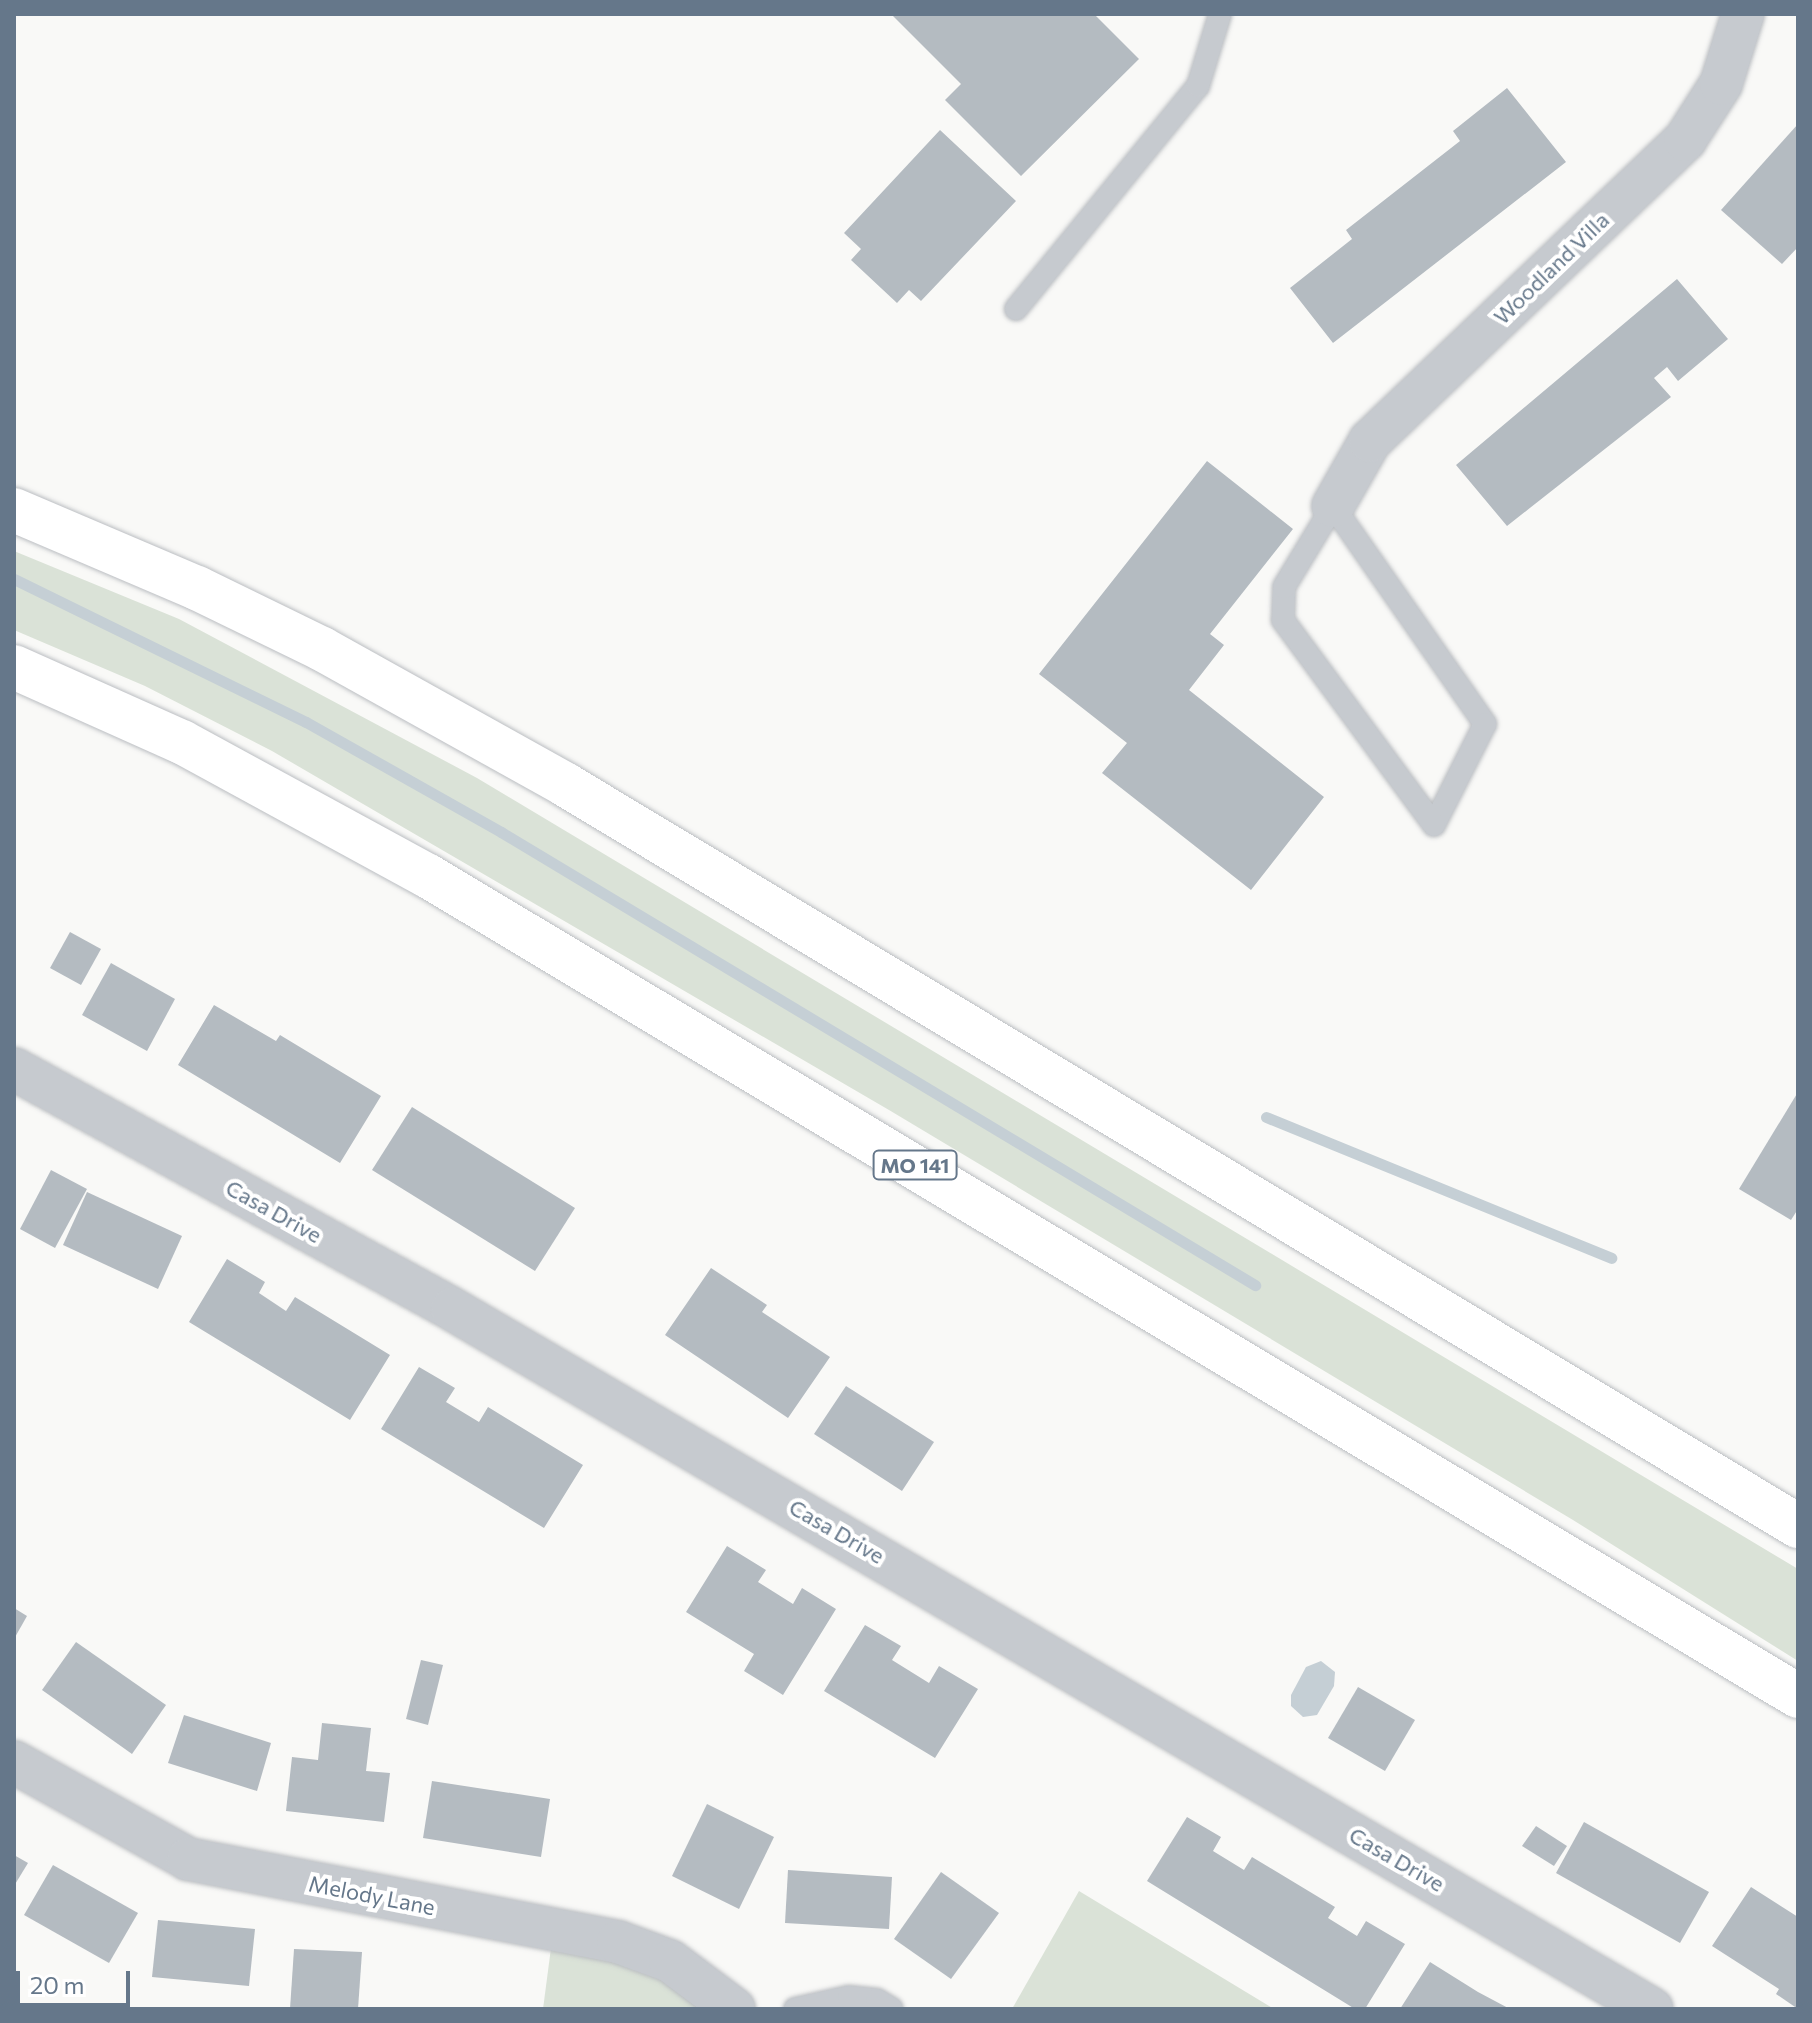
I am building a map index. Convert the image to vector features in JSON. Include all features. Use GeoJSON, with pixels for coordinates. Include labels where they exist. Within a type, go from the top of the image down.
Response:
{"type":"FeatureCollection","features":[{"type":"Feature","properties":{"kind":"highway"},"geometry":{"type":"LineString","coordinates":[[14,510],[197,588],[322,649],[527,762],[1798,1526]]}},
{"type":"Feature","properties":{"kind":"highway","name":"MO 141"},"geometry":{"type":"LineString","coordinates":[[14,667],[182,742],[441,883],[1798,1696]]}},
{"type":"Feature","properties":{"kind":"street","name":"Woodland Villa"},"geometry":{"type":"LineString","coordinates":[[1333,506],[1370,441],[1685,140],[1721,84],[1743,14]]}},
{"type":"Feature","properties":{"kind":"street","name":"Casa Drive"},"geometry":{"type":"LineString","coordinates":[[14,1069],[465,1316],[1652,2009]]}},
{"type":"Feature","properties":{"kind":"street","name":"Melody Lane"},"geometry":{"type":"LineString","coordinates":[[14,1762],[188,1859],[618,1942],[670,1961],[734,2009]]}},
{"type":"Feature","properties":{"kind":"lane"},"geometry":{"type":"LineString","coordinates":[[1016,309],[1198,86],[1220,14]]}},
{"type":"Feature","properties":{"kind":"lane"},"geometry":{"type":"LineString","coordinates":[[1333,506],[1485,724],[1434,825],[1283,620],[1284,587],[1333,506]]}},
{"type":"Feature","properties":{"kind":"lane"},"geometry":{"type":"LineString","coordinates":[[795,2009],[849,1997],[877,2000],[892,2009]]}},
{"type":"Feature","properties":{"kind":"shaded area"},"geometry":{"type":"Polygon","coordinates":[[[14,551],[179,619],[477,778],[1798,1569],[1798,1661],[1573,1520],[889,1110],[272,751],[145,686],[14,630],[14,551]]]}},
{"type":"Feature","properties":{"kind":"shaded area"},"geometry":{"type":"Polygon","coordinates":[[[1321,1661],[1335,1672],[1334,1686],[1317,1715],[1303,1717],[1291,1706],[1291,1695],[1306,1667],[1321,1661]]]}},
{"type":"Feature","properties":{"kind":"shaded area"},"geometry":{"type":"Polygon","coordinates":[[[1079,1891],[1274,2009],[1012,2009],[1079,1891]]]}},
{"type":"Feature","properties":{"kind":"shaded area"},"geometry":{"type":"Polygon","coordinates":[[[551,1948],[650,1971],[713,2009],[543,2009],[551,1948]]]}},
{"type":"Feature","properties":{"kind":"building"},"geometry":{"type":"Polygon","coordinates":[[[891,14],[1094,14],[1139,59],[1021,176],[945,100],[961,84],[891,14]]]}},
{"type":"Feature","properties":{"kind":"building"},"geometry":{"type":"Polygon","coordinates":[[[1507,88],[1566,162],[1333,343],[1290,288],[1352,239],[1346,230],[1460,141],[1453,131],[1507,88]]]}},
{"type":"Feature","properties":{"kind":"building"},"geometry":{"type":"Polygon","coordinates":[[[1798,124],[1798,247],[1782,264],[1721,210],[1798,124]]]}},
{"type":"Feature","properties":{"kind":"building"},"geometry":{"type":"Polygon","coordinates":[[[940,130],[1016,201],[921,301],[909,290],[897,303],[851,260],[861,249],[844,233],[940,130]]]}},
{"type":"Feature","properties":{"kind":"building"},"geometry":{"type":"Polygon","coordinates":[[[1677,279],[1728,339],[1678,381],[1667,367],[1654,378],[1671,397],[1507,526],[1456,465],[1677,279]]]}},
{"type":"Feature","properties":{"kind":"building"},"geometry":{"type":"Polygon","coordinates":[[[1207,461],[1293,529],[1210,634],[1224,645],[1189,690],[1324,797],[1251,890],[1102,773],[1127,743],[1039,674],[1207,461]]]}},
{"type":"Feature","properties":{"kind":"building"},"geometry":{"type":"Polygon","coordinates":[[[70,932],[101,949],[81,985],[50,968],[70,932]]]}},
{"type":"Feature","properties":{"kind":"building"},"geometry":{"type":"Polygon","coordinates":[[[111,963],[175,999],[147,1051],[82,1015],[111,963]]]}},
{"type":"Feature","properties":{"kind":"building"},"geometry":{"type":"Polygon","coordinates":[[[214,1005],[276,1041],[280,1035],[381,1096],[340,1163],[178,1065],[214,1005]]]}},
{"type":"Feature","properties":{"kind":"building"},"geometry":{"type":"Polygon","coordinates":[[[1798,1092],[1798,1209],[1791,1220],[1739,1189],[1798,1092]]]}},
{"type":"Feature","properties":{"kind":"building"},"geometry":{"type":"Polygon","coordinates":[[[412,1107],[575,1208],[535,1271],[372,1170],[412,1107]]]}},
{"type":"Feature","properties":{"kind":"building"},"geometry":{"type":"Polygon","coordinates":[[[51,1170],[87,1189],[55,1248],[20,1229],[51,1170]]]}},
{"type":"Feature","properties":{"kind":"building"},"geometry":{"type":"Polygon","coordinates":[[[87,1192],[182,1236],[158,1289],[63,1245],[87,1192]]]}},
{"type":"Feature","properties":{"kind":"building"},"geometry":{"type":"Polygon","coordinates":[[[227,1259],[265,1282],[259,1293],[286,1311],[295,1297],[390,1355],[350,1420],[189,1322],[227,1259]]]}},
{"type":"Feature","properties":{"kind":"building"},"geometry":{"type":"Polygon","coordinates":[[[711,1268],[767,1305],[762,1312],[830,1357],[788,1418],[665,1335],[711,1268]]]}},
{"type":"Feature","properties":{"kind":"building"},"geometry":{"type":"Polygon","coordinates":[[[419,1367],[455,1388],[446,1402],[479,1422],[488,1407],[583,1465],[544,1528],[381,1429],[419,1367]]]}},
{"type":"Feature","properties":{"kind":"building"},"geometry":{"type":"Polygon","coordinates":[[[846,1386],[934,1442],[902,1491],[814,1434],[846,1386]]]}},
{"type":"Feature","properties":{"kind":"building"},"geometry":{"type":"Polygon","coordinates":[[[727,1546],[766,1570],[758,1582],[793,1604],[802,1588],[836,1609],[783,1695],[744,1671],[754,1654],[686,1612],[727,1546]]]}},
{"type":"Feature","properties":{"kind":"building"},"geometry":{"type":"Polygon","coordinates":[[[14,1608],[27,1616],[14,1639],[14,1608]]]}},
{"type":"Feature","properties":{"kind":"building"},"geometry":{"type":"Polygon","coordinates":[[[865,1625],[901,1646],[892,1660],[929,1683],[939,1666],[978,1689],[935,1758],[824,1691],[865,1625]]]}},
{"type":"Feature","properties":{"kind":"building"},"geometry":{"type":"Polygon","coordinates":[[[76,1642],[166,1705],[132,1754],[42,1690],[76,1642]]]}},
{"type":"Feature","properties":{"kind":"building"},"geometry":{"type":"Polygon","coordinates":[[[421,1660],[443,1665],[428,1725],[406,1719],[421,1660]]]}},
{"type":"Feature","properties":{"kind":"building"},"geometry":{"type":"Polygon","coordinates":[[[1358,1687],[1415,1720],[1385,1771],[1328,1738],[1358,1687]]]}},
{"type":"Feature","properties":{"kind":"building"},"geometry":{"type":"Polygon","coordinates":[[[184,1715],[271,1743],[257,1791],[168,1763],[184,1715]]]}},
{"type":"Feature","properties":{"kind":"building"},"geometry":{"type":"Polygon","coordinates":[[[322,1723],[371,1728],[366,1771],[390,1773],[384,1822],[286,1811],[292,1757],[318,1760],[322,1723]]]}},
{"type":"Feature","properties":{"kind":"building"},"geometry":{"type":"Polygon","coordinates":[[[432,1781],[550,1799],[541,1857],[423,1838],[432,1781]]]}},
{"type":"Feature","properties":{"kind":"building"},"geometry":{"type":"Polygon","coordinates":[[[707,1804],[774,1837],[739,1909],[672,1876],[707,1804]]]}},
{"type":"Feature","properties":{"kind":"building"},"geometry":{"type":"Polygon","coordinates":[[[1187,1817],[1221,1837],[1213,1851],[1244,1870],[1252,1857],[1335,1907],[1328,1918],[1357,1936],[1366,1921],[1405,1944],[1365,2009],[1355,2009],[1147,1881],[1187,1817]]]}},
{"type":"Feature","properties":{"kind":"building"},"geometry":{"type":"Polygon","coordinates":[[[1584,1822],[1709,1892],[1680,1943],[1556,1873],[1584,1822]]]}},
{"type":"Feature","properties":{"kind":"building"},"geometry":{"type":"Polygon","coordinates":[[[1536,1826],[1567,1846],[1554,1866],[1522,1846],[1536,1826]]]}},
{"type":"Feature","properties":{"kind":"building"},"geometry":{"type":"Polygon","coordinates":[[[14,1855],[28,1863],[14,1886],[14,1855]]]}},
{"type":"Feature","properties":{"kind":"building"},"geometry":{"type":"Polygon","coordinates":[[[53,1865],[138,1913],[109,1963],[24,1915],[53,1865]]]}},
{"type":"Feature","properties":{"kind":"building"},"geometry":{"type":"Polygon","coordinates":[[[788,1870],[892,1877],[889,1929],[785,1923],[788,1870]]]}},
{"type":"Feature","properties":{"kind":"building"},"geometry":{"type":"Polygon","coordinates":[[[941,1872],[999,1913],[951,1979],[894,1939],[941,1872]]]}},
{"type":"Feature","properties":{"kind":"building"},"geometry":{"type":"Polygon","coordinates":[[[1751,1887],[1798,1917],[1798,2009],[1776,1994],[1779,1989],[1712,1946],[1751,1887]]]}},
{"type":"Feature","properties":{"kind":"building"},"geometry":{"type":"Polygon","coordinates":[[[158,1920],[255,1929],[249,1986],[152,1977],[158,1920]]]}},
{"type":"Feature","properties":{"kind":"building"},"geometry":{"type":"Polygon","coordinates":[[[294,1949],[362,1952],[358,2009],[290,2009],[294,1949]]]}},
{"type":"Feature","properties":{"kind":"building"},"geometry":{"type":"Polygon","coordinates":[[[1430,1962],[1478,1992],[1510,2009],[1400,2009],[1430,1962]]]}},
{"type":"Feature","properties":{"kind":"waterway"},"geometry":{"type":"LineString","coordinates":[[14,579],[306,722],[501,832],[1255,1285]]}},
{"type":"Feature","properties":{"kind":"waterway"},"geometry":{"type":"LineString","coordinates":[[1266,1117],[1611,1258]]}}]}
